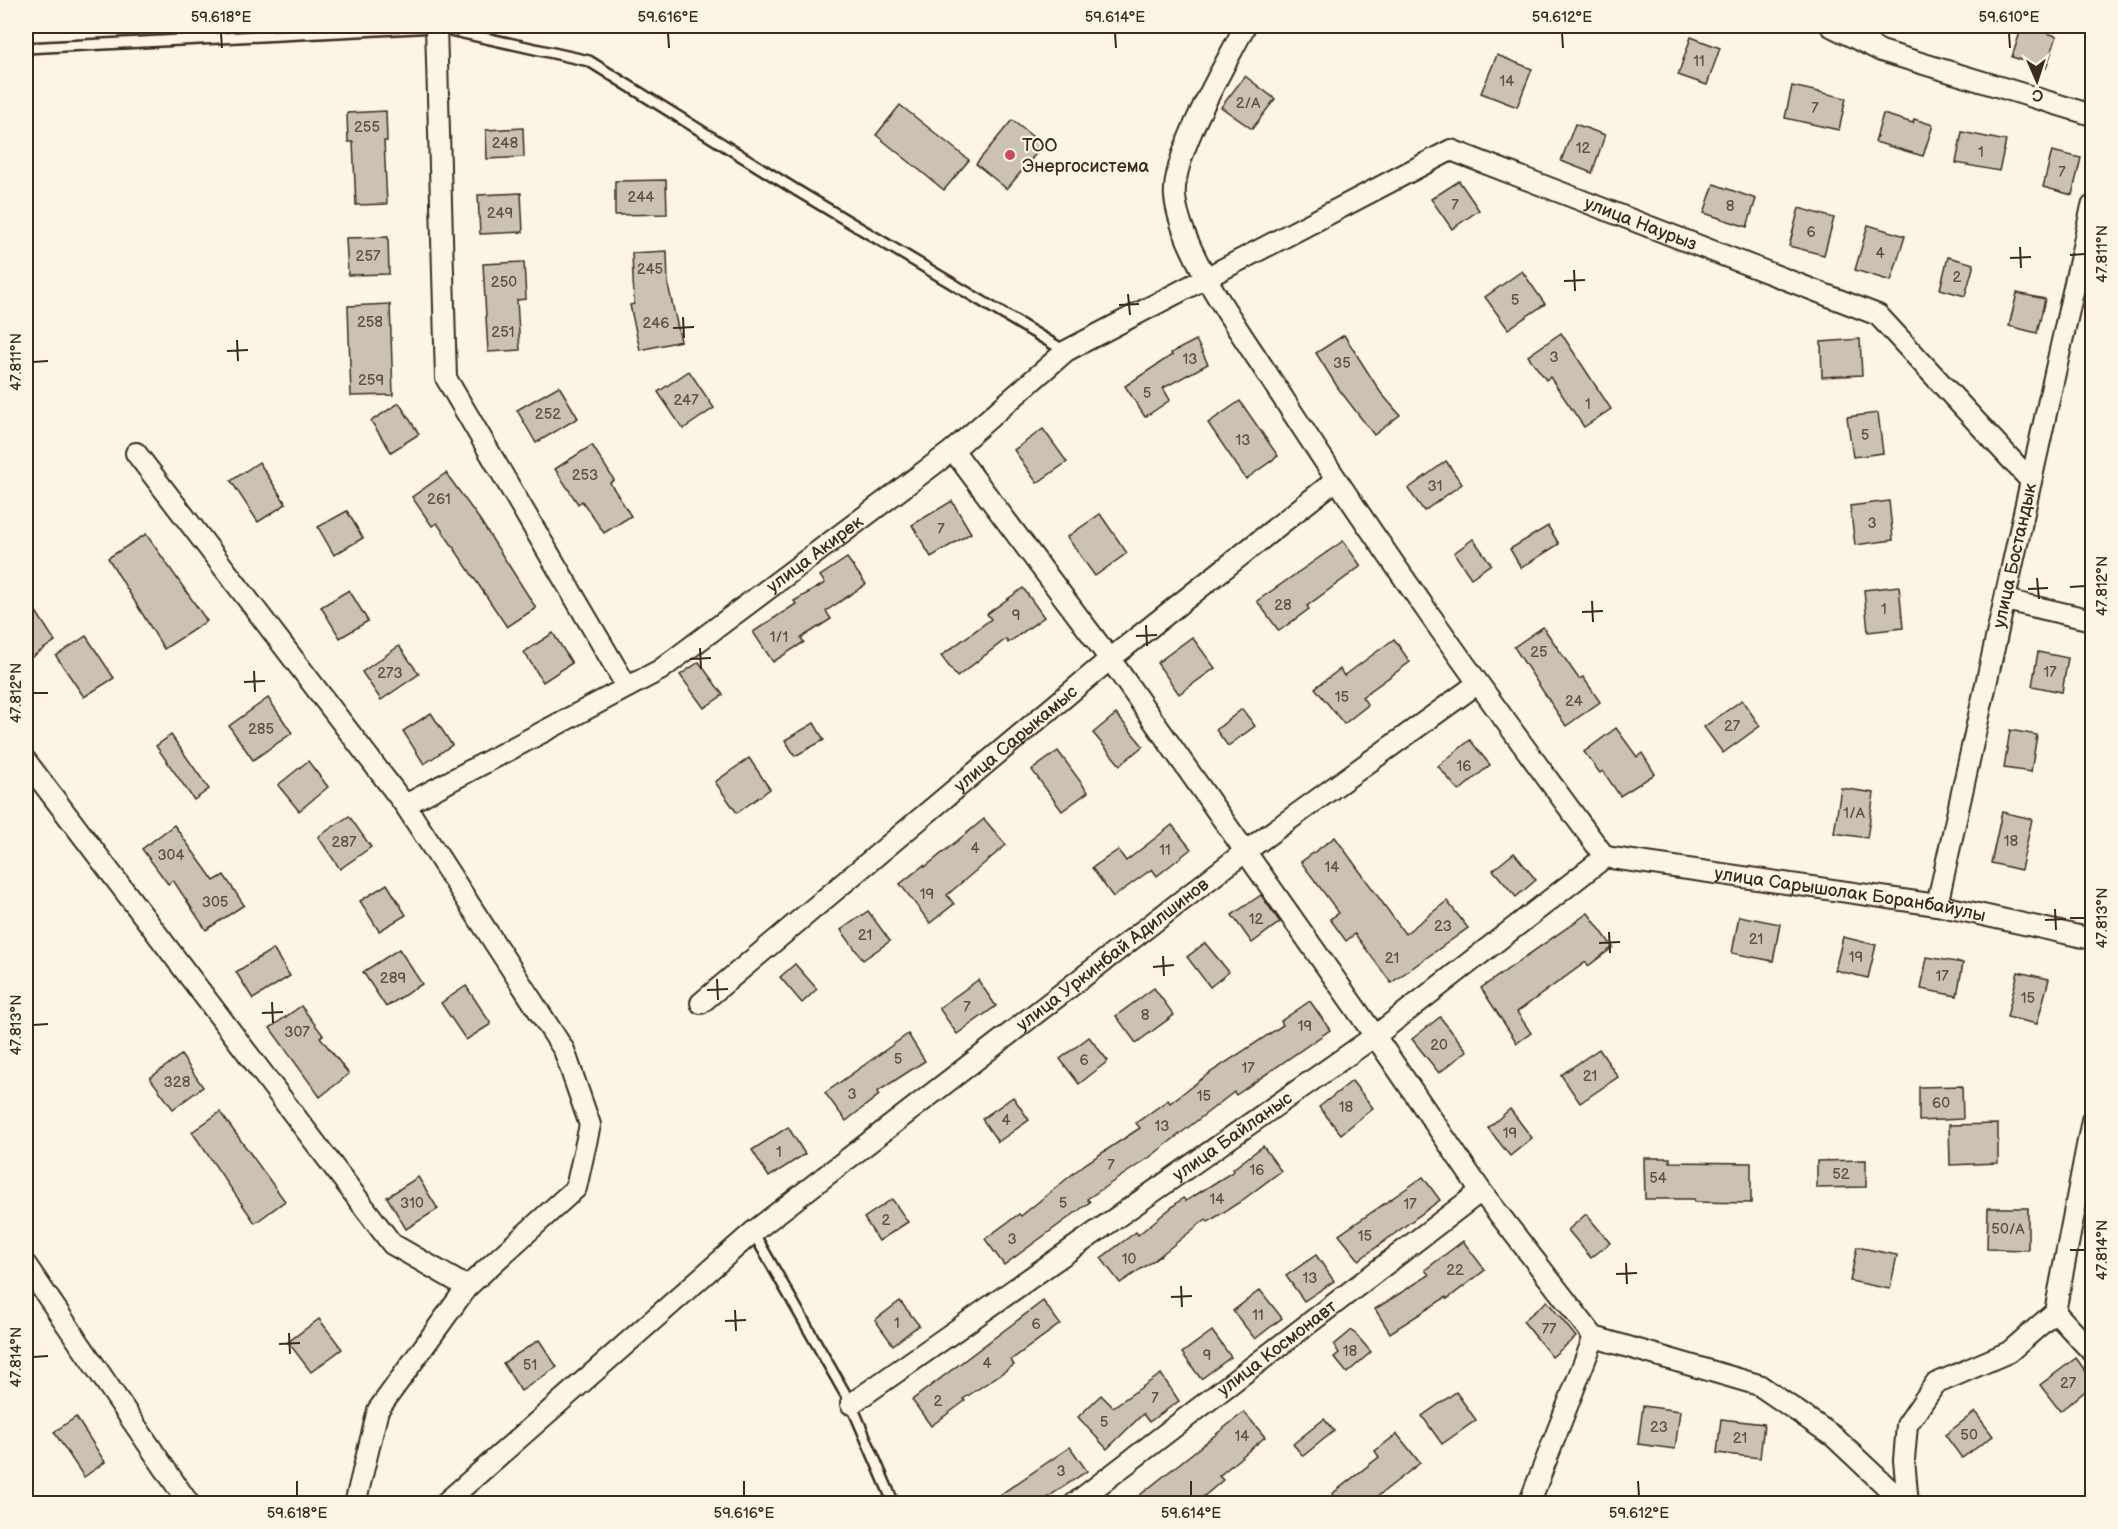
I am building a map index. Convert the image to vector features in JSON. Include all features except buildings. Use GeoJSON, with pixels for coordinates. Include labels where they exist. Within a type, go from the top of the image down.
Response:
{"type":"FeatureCollection","features":[{"type":"Feature","properties":{"kind":"street"},"geometry":{"type":"LineString","coordinates":[[436,26],[446,378],[627,687]]}},
{"type":"Feature","properties":{"kind":"street"},"geometry":{"type":"LineString","coordinates":[[1245,26],[1180,156],[1175,196],[1184,227],[1205,278],[1336,480],[1477,684],[1605,856]]}},
{"type":"Feature","properties":{"kind":"street"},"geometry":{"type":"LineString","coordinates":[[1831,26],[1881,51],[2092,116]]}},
{"type":"Feature","properties":{"kind":"street","name":"улица Наурыз"},"geometry":{"type":"LineString","coordinates":[[1205,278],[1451,150],[1878,315],[2031,481]]}},
{"type":"Feature","properties":{"kind":"street","name":"улица Бостандык"},"geometry":{"type":"LineString","coordinates":[[1938,905],[2092,207]]}},
{"type":"Feature","properties":{"kind":"street","name":"улица Акирек"},"geometry":{"type":"LineString","coordinates":[[405,805],[660,669],[953,450],[1066,351],[1205,278]]}},
{"type":"Feature","properties":{"kind":"street"},"geometry":{"type":"LineString","coordinates":[[953,450],[1110,659],[1376,1036],[1481,1191],[1594,1337],[1759,1385],[1833,1436],[1906,1503]]}},
{"type":"Feature","properties":{"kind":"street"},"geometry":{"type":"LineString","coordinates":[[136,453],[405,805],[564,1050],[590,1125],[576,1188],[467,1287],[378,1410],[355,1503]]}},
{"type":"Feature","properties":{"kind":"street","name":"улица Сарыкамыс"},"geometry":{"type":"LineString","coordinates":[[700,1003],[1110,659],[1336,480]]}},
{"type":"Feature","properties":{"kind":"street"},"geometry":{"type":"LineString","coordinates":[[2005,600],[2092,620]]}},
{"type":"Feature","properties":{"kind":"street","name":"улица Уркинбай Адилшинов"},"geometry":{"type":"LineString","coordinates":[[444,1503],[753,1232],[1246,851],[1477,684]]}},
{"type":"Feature","properties":{"kind":"street"},"geometry":{"type":"LineString","coordinates":[[28,769],[392,1244],[467,1287]]}},
{"type":"Feature","properties":{"kind":"street","name":"улица Сарышолак Боранбайулы"},"geometry":{"type":"LineString","coordinates":[[1605,856],[1938,905],[2092,939]]}},
{"type":"Feature","properties":{"kind":"street","name":"улица Байланыс"},"geometry":{"type":"LineString","coordinates":[[851,1404],[1376,1036],[1605,856]]}},
{"type":"Feature","properties":{"kind":"street"},"geometry":{"type":"LineString","coordinates":[[1906,1503],[1904,1460],[1907,1425],[1935,1384],[2009,1352],[2055,1312],[2092,1120]]}},
{"type":"Feature","properties":{"kind":"street","name":"улица Космонавт"},"geometry":{"type":"LineString","coordinates":[[1074,1503],[1481,1191]]}},
{"type":"Feature","properties":{"kind":"street"},"geometry":{"type":"LineString","coordinates":[[26,1265],[189,1503]]}},
{"type":"Feature","properties":{"kind":"street"},"geometry":{"type":"LineString","coordinates":[[2055,1312],[2092,1352]]}},
{"type":"Feature","properties":{"kind":"street"},"geometry":{"type":"LineString","coordinates":[[1529,1503],[1594,1337]]}},
{"type":"Feature","properties":{"kind":"lane"},"geometry":{"type":"LineString","coordinates":[[26,48],[436,26],[589,61],[796,190],[1066,351]]}},
{"type":"Feature","properties":{"kind":"lane"},"geometry":{"type":"LineString","coordinates":[[753,1232],[851,1404],[894,1503]]}},
{"type":"Feature","properties":{"kind":"place","name":"ТОО Энергосистема"},"geometry":{"type":"Point","coordinates":[1010,155]}}]}
